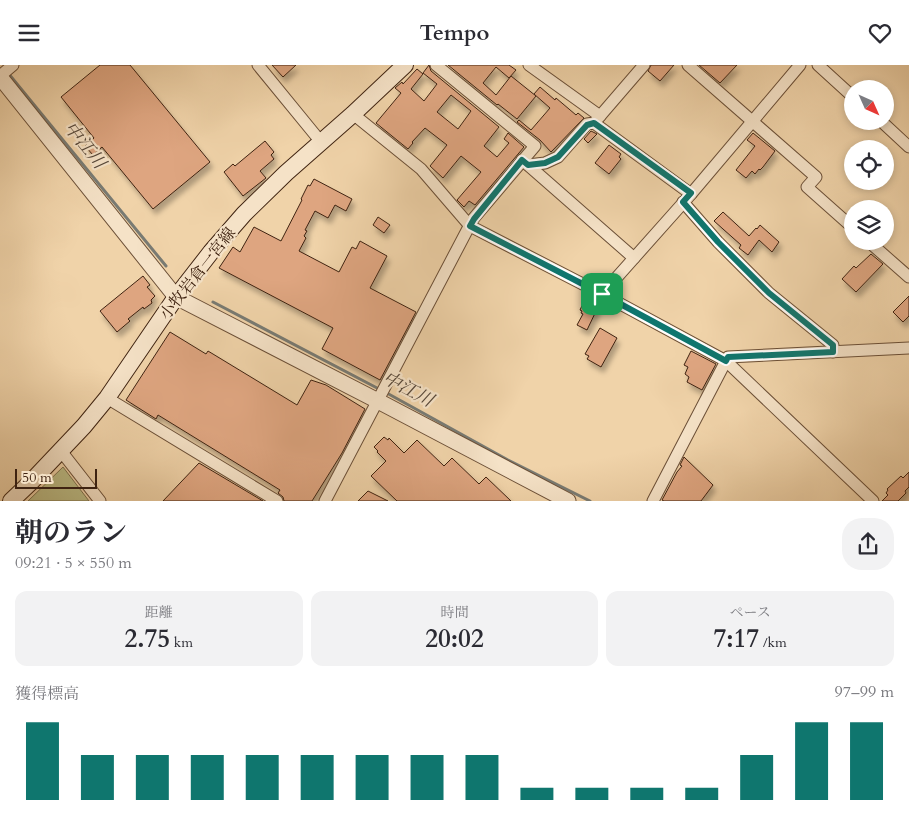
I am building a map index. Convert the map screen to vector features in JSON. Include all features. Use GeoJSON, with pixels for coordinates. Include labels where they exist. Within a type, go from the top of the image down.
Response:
{"type":"FeatureCollection","features":[{"type":"Feature","properties":{"kind":"main road","name":"小牧岩倉一宮線"},"geometry":{"type":"LineString","coordinates":[[11,501],[84,427],[107,398],[176,297],[244,214],[321,141],[353,114],[399,67]]}},
{"type":"Feature","properties":{"kind":"street"},"geometry":{"type":"LineString","coordinates":[[13,65],[0,76],[176,297],[379,399],[568,501]]}},
{"type":"Feature","properties":{"kind":"street"},"geometry":{"type":"LineString","coordinates":[[258,65],[321,141]]}},
{"type":"Feature","properties":{"kind":"street"},"geometry":{"type":"LineString","coordinates":[[325,501],[474,219],[525,162],[535,146],[436,65]]}},
{"type":"Feature","properties":{"kind":"street"},"geometry":{"type":"LineString","coordinates":[[529,65],[597,119],[687,198],[718,242],[769,293],[833,345],[833,352]]}},
{"type":"Feature","properties":{"kind":"street"},"geometry":{"type":"LineString","coordinates":[[525,162],[545,163],[558,157],[587,125],[597,119],[644,65]]}},
{"type":"Feature","properties":{"kind":"street"},"geometry":{"type":"LineString","coordinates":[[688,65],[816,177],[807,187],[844,220]]}},
{"type":"Feature","properties":{"kind":"street"},"geometry":{"type":"LineString","coordinates":[[602,294],[687,198],[800,65]]}},
{"type":"Feature","properties":{"kind":"street"},"geometry":{"type":"LineString","coordinates":[[818,65],[844,89]]}},
{"type":"Feature","properties":{"kind":"street"},"geometry":{"type":"LineString","coordinates":[[353,114],[421,169],[470,226],[726,361],[873,501]]}},
{"type":"Feature","properties":{"kind":"street"},"geometry":{"type":"LineString","coordinates":[[891,130],[909,147]]}},
{"type":"Feature","properties":{"kind":"street"},"geometry":{"type":"LineString","coordinates":[[525,162],[634,258]]}},
{"type":"Feature","properties":{"kind":"street"},"geometry":{"type":"LineString","coordinates":[[878,250],[909,277]]}},
{"type":"Feature","properties":{"kind":"street"},"geometry":{"type":"LineString","coordinates":[[654,501],[728,357],[907,346]]}},
{"type":"Feature","properties":{"kind":"street"},"geometry":{"type":"LineString","coordinates":[[107,398],[277,501]]}},
{"type":"Feature","properties":{"kind":"street"},"geometry":{"type":"LineString","coordinates":[[61,451],[100,501]]}},
{"type":"Feature","properties":{"kind":"green space"},"geometry":{"type":"Polygon","coordinates":[[[63,467],[89,501],[28,501],[63,467]]]}},
{"type":"Feature","properties":{"kind":"building"},"geometry":{"type":"Polygon","coordinates":[[[100,65],[130,65],[210,162],[153,209],[102,147],[93,155],[85,146],[94,138],[61,97],[100,65]]]}},
{"type":"Feature","properties":{"kind":"building"},"geometry":{"type":"Polygon","coordinates":[[[272,65],[296,65],[283,77],[272,65]]]}},
{"type":"Feature","properties":{"kind":"building"},"geometry":{"type":"Polygon","coordinates":[[[429,65],[431,71],[499,127],[484,146],[497,157],[509,143],[504,139],[508,133],[524,147],[475,205],[469,201],[464,207],[457,200],[481,172],[461,156],[443,178],[430,166],[447,145],[425,128],[408,149],[376,123],[401,93],[395,88],[402,82],[403,84],[417,69],[423,74],[411,89],[424,101],[437,84],[423,73],[429,65]],[[451,95],[437,112],[458,129],[471,111],[451,95]]]}},
{"type":"Feature","properties":{"kind":"building"},"geometry":{"type":"Polygon","coordinates":[[[448,65],[509,65],[516,70],[509,78],[496,67],[483,83],[496,95],[511,76],[536,96],[517,119],[448,65]]]}},
{"type":"Feature","properties":{"kind":"building"},"geometry":{"type":"Polygon","coordinates":[[[651,65],[674,65],[660,81],[648,71],[651,65]]]}},
{"type":"Feature","properties":{"kind":"building"},"geometry":{"type":"Polygon","coordinates":[[[699,65],[737,65],[720,83],[699,65]]]}},
{"type":"Feature","properties":{"kind":"building"},"geometry":{"type":"Polygon","coordinates":[[[540,87],[576,115],[578,113],[584,118],[551,152],[540,140],[517,122],[519,120],[531,130],[550,108],[534,94],[540,87]]]}},
{"type":"Feature","properties":{"kind":"building"},"geometry":{"type":"Polygon","coordinates":[[[591,131],[597,134],[588,143],[584,139],[591,131]]]}},
{"type":"Feature","properties":{"kind":"building"},"geometry":{"type":"Polygon","coordinates":[[[753,133],[775,151],[760,170],[755,174],[752,171],[746,178],[736,170],[755,146],[747,140],[753,133]]]}},
{"type":"Feature","properties":{"kind":"building"},"geometry":{"type":"Polygon","coordinates":[[[265,141],[274,152],[271,155],[274,159],[260,171],[266,178],[243,196],[224,172],[233,164],[235,166],[265,141]]]}},
{"type":"Feature","properties":{"kind":"building"},"geometry":{"type":"Polygon","coordinates":[[[609,145],[621,154],[619,157],[621,159],[609,174],[595,163],[609,145]]]}},
{"type":"Feature","properties":{"kind":"building"},"geometry":{"type":"Polygon","coordinates":[[[314,179],[352,199],[346,211],[335,205],[328,218],[315,211],[305,230],[307,231],[304,236],[306,238],[299,251],[339,272],[352,247],[356,249],[360,241],[387,256],[370,288],[416,312],[380,380],[322,349],[333,328],[219,268],[233,247],[240,252],[254,227],[281,241],[308,185],[310,186],[314,179]]]}},
{"type":"Feature","properties":{"kind":"building"},"geometry":{"type":"Polygon","coordinates":[[[723,212],[749,236],[760,225],[779,242],[772,252],[759,240],[748,255],[739,248],[741,245],[714,221],[723,212]]]}},
{"type":"Feature","properties":{"kind":"building"},"geometry":{"type":"Polygon","coordinates":[[[378,217],[390,225],[384,233],[373,225],[378,217]]]}},
{"type":"Feature","properties":{"kind":"building"},"geometry":{"type":"Polygon","coordinates":[[[871,254],[883,264],[856,292],[842,279],[854,266],[856,268],[871,254]]]}},
{"type":"Feature","properties":{"kind":"building"},"geometry":{"type":"Polygon","coordinates":[[[143,276],[150,285],[147,287],[155,296],[151,300],[152,303],[144,309],[143,307],[128,319],[130,321],[117,332],[100,311],[143,276]]]}},
{"type":"Feature","properties":{"kind":"building"},"geometry":{"type":"Polygon","coordinates":[[[587,295],[595,299],[593,304],[598,307],[587,330],[577,325],[583,314],[580,310],[587,295]]]}},
{"type":"Feature","properties":{"kind":"building"},"geometry":{"type":"Polygon","coordinates":[[[909,296],[909,316],[903,322],[893,312],[909,296]]]}},
{"type":"Feature","properties":{"kind":"building"},"geometry":{"type":"Polygon","coordinates":[[[600,328],[617,338],[601,367],[587,359],[589,356],[585,354],[600,328]]]}},
{"type":"Feature","properties":{"kind":"building"},"geometry":{"type":"Polygon","coordinates":[[[170,332],[206,354],[208,351],[297,405],[311,380],[326,385],[365,409],[342,453],[312,501],[284,501],[283,497],[278,493],[280,490],[158,415],[156,419],[126,400],[170,332]]]}},
{"type":"Feature","properties":{"kind":"building"},"geometry":{"type":"Polygon","coordinates":[[[691,351],[716,364],[702,390],[687,382],[689,377],[685,374],[688,367],[684,365],[691,351]]]}},
{"type":"Feature","properties":{"kind":"building"},"geometry":{"type":"Polygon","coordinates":[[[384,437],[388,440],[389,438],[404,453],[417,440],[444,466],[452,458],[479,484],[486,477],[511,501],[397,501],[371,476],[386,461],[374,447],[384,437]]]}},
{"type":"Feature","properties":{"kind":"building"},"geometry":{"type":"Polygon","coordinates":[[[684,457],[713,485],[701,501],[664,501],[662,500],[682,466],[680,465],[684,457]]]}},
{"type":"Feature","properties":{"kind":"building"},"geometry":{"type":"Polygon","coordinates":[[[199,463],[263,501],[163,501],[199,463]]]}},
{"type":"Feature","properties":{"kind":"building"},"geometry":{"type":"Polygon","coordinates":[[[909,472],[909,487],[905,491],[906,493],[898,501],[882,501],[888,495],[886,493],[887,489],[901,476],[903,478],[909,472]]]}},
{"type":"Feature","properties":{"kind":"building"},"geometry":{"type":"Polygon","coordinates":[[[368,491],[388,501],[358,501],[368,491]]]}},
{"type":"Feature","properties":{"kind":"waterway","name":"中江川"},"geometry":{"type":"LineString","coordinates":[[8,73],[166,266]]}},
{"type":"Feature","properties":{"kind":"waterway","name":"中江川"},"geometry":{"type":"LineString","coordinates":[[213,302],[379,389]]}},
{"type":"Feature","properties":{"kind":"waterway","name":"中江川"},"geometry":{"type":"LineString","coordinates":[[385,392],[508,460],[590,501]]}},
{"type":"Feature","properties":{"kind":"route"},"geometry":{"type":"LineString","coordinates":[[594,123],[691,193],[683,202],[718,242],[769,293],[833,345],[833,352],[728,357],[726,361],[602,294],[470,226],[522,160],[528,165],[545,163],[558,157],[587,125],[594,123]]}}]}
